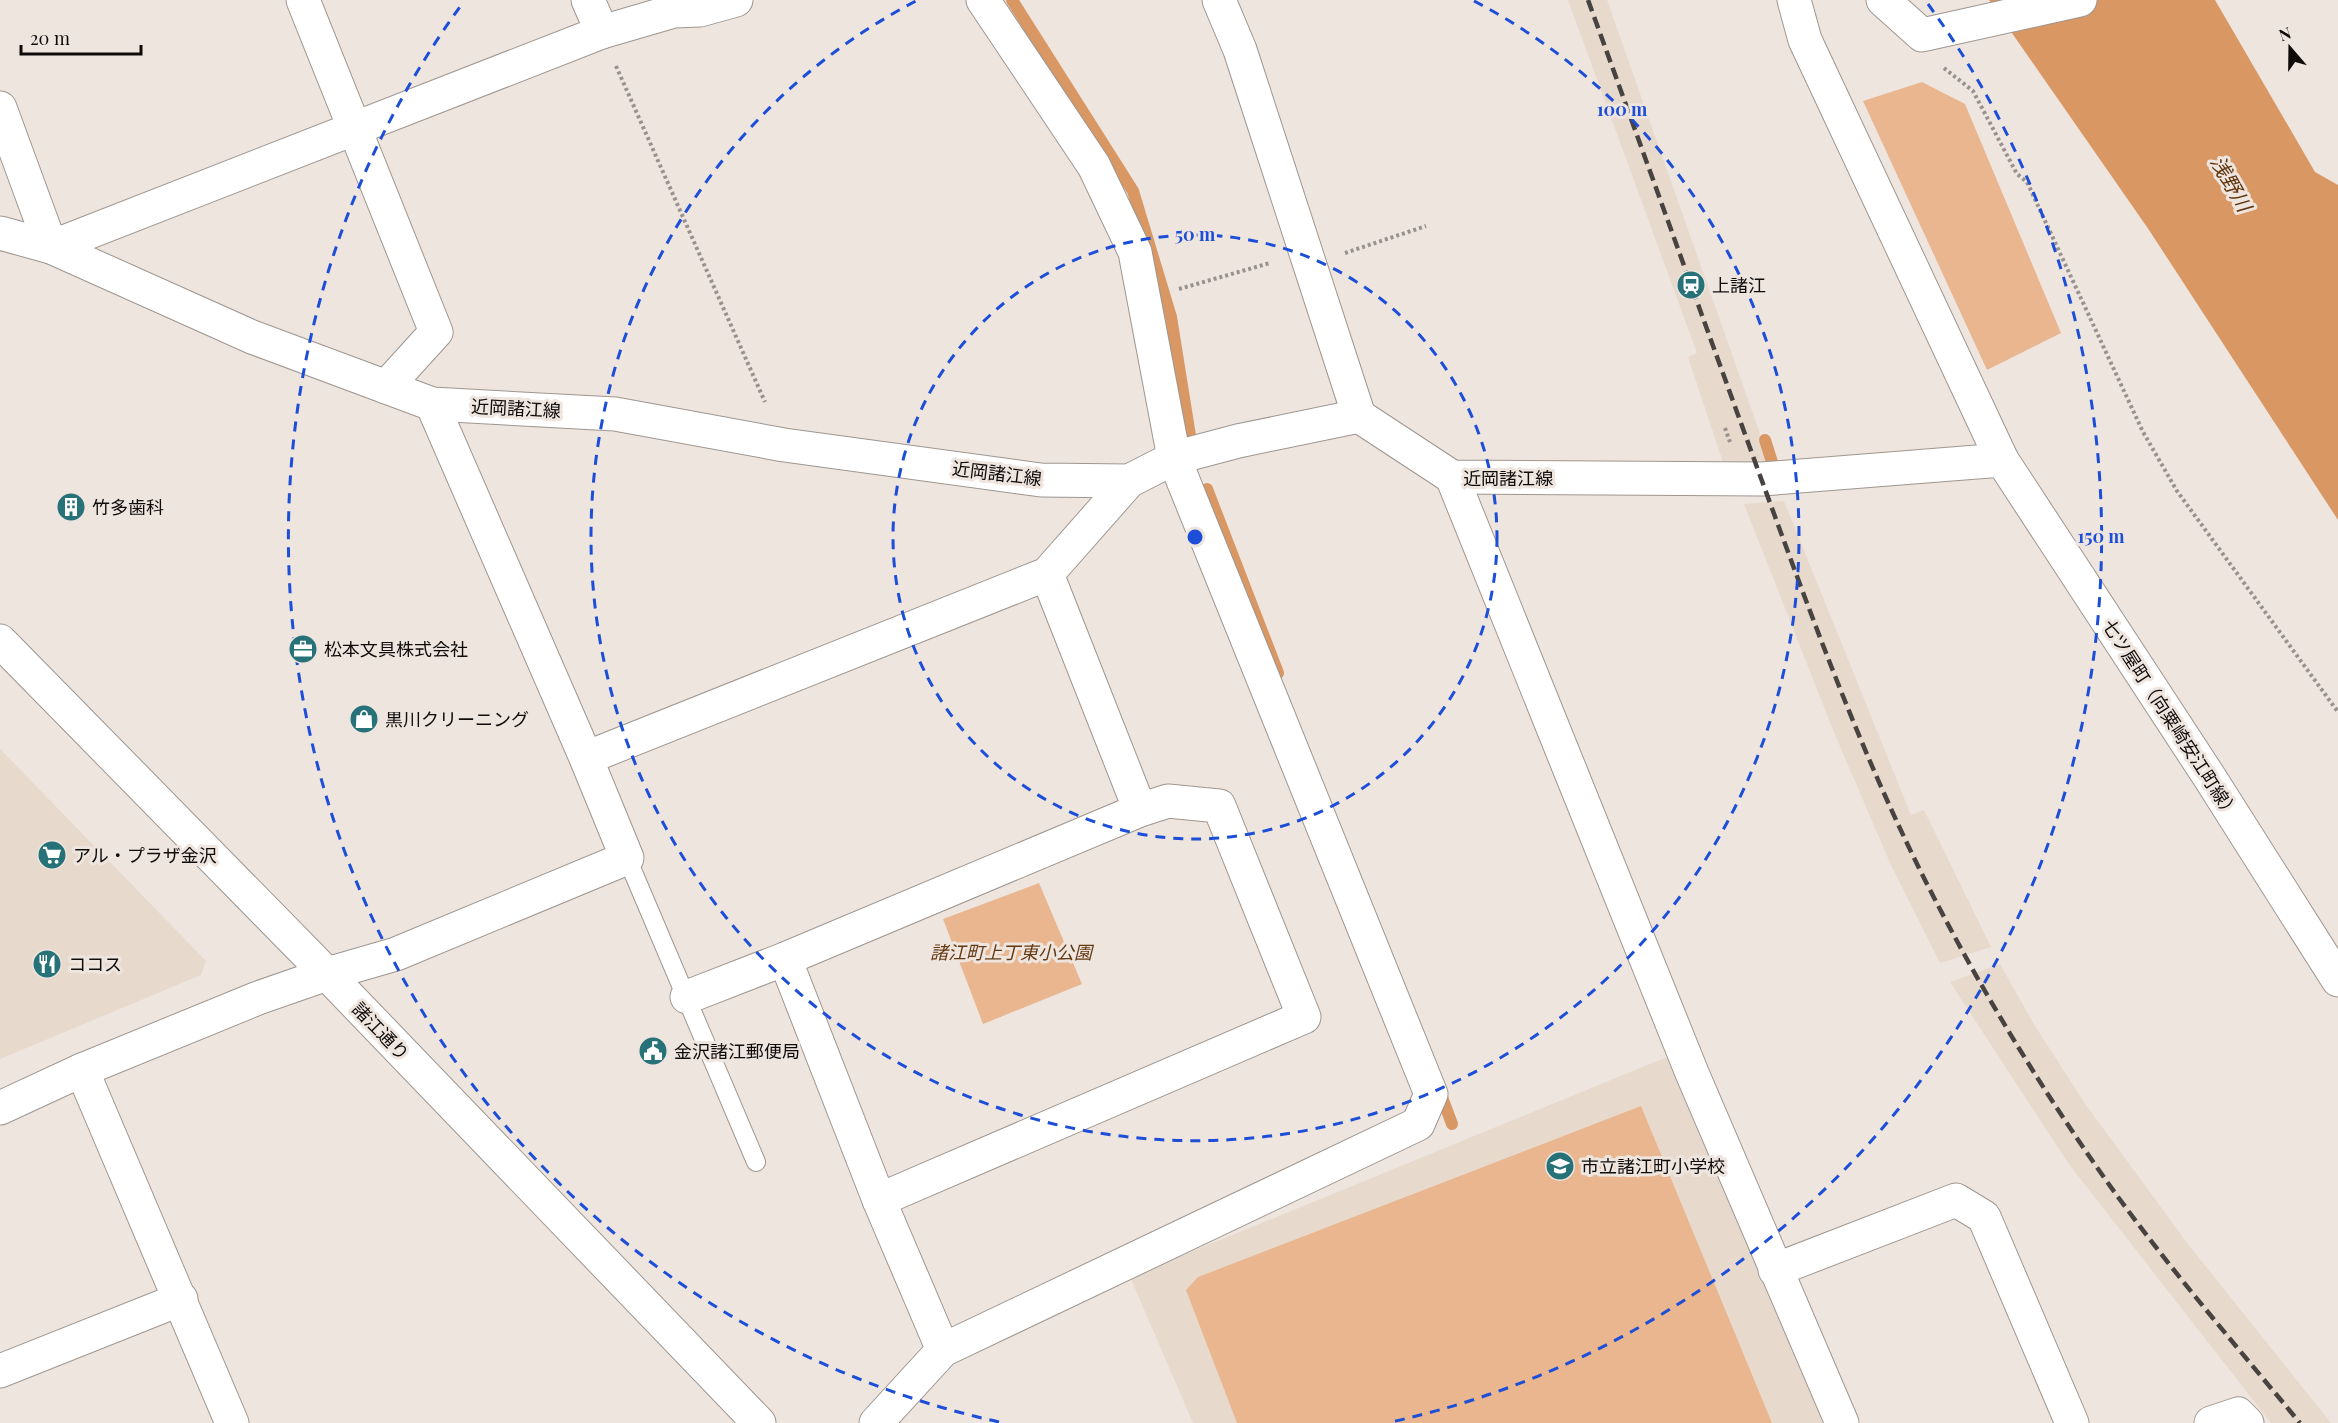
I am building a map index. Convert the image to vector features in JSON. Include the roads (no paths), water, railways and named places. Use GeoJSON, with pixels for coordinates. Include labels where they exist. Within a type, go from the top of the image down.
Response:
{"type":"FeatureCollection","features":[{"type":"Feature","properties":{"kind":"street"},"geometry":{"type":"LineString","coordinates":[[303,0],[436,332],[386,387]]}},
{"type":"Feature","properties":{"kind":"street"},"geometry":{"type":"LineString","coordinates":[[588,0],[602,33]]}},
{"type":"Feature","properties":{"kind":"street"},"geometry":{"type":"LineString","coordinates":[[0,108],[51,247],[602,33],[674,11],[700,10],[736,0]]}},
{"type":"Feature","properties":{"kind":"street"},"geometry":{"type":"LineString","coordinates":[[876,1423],[943,1350],[1418,1124],[1431,1094],[1174,458],[1135,252],[1095,166],[983,0]]}},
{"type":"Feature","properties":{"kind":"street"},"geometry":{"type":"LineString","coordinates":[[1219,0],[1240,50],[1359,416]]}},
{"type":"Feature","properties":{"kind":"street","name":"七ツ屋町（向粟崎安江町線）"},"geometry":{"type":"LineString","coordinates":[[1794,0],[1805,40],[2002,460],[2210,778],[2338,980]]}},
{"type":"Feature","properties":{"kind":"street"},"geometry":{"type":"LineString","coordinates":[[1883,0],[1922,35],[2080,0]]}},
{"type":"Feature","properties":{"kind":"street","name":"近岡諸江線"},"geometry":{"type":"LineString","coordinates":[[0,233],[51,247],[252,337],[432,404],[615,414],[784,445],[1041,480],[1129,482],[1174,458],[1238,441],[1359,416],[1452,477],[1762,479],[2002,460]]}},
{"type":"Feature","properties":{"kind":"street"},"geometry":{"type":"LineString","coordinates":[[0,1108],[82,1070],[258,998],[327,974],[396,954],[627,858],[432,404]]}},
{"type":"Feature","properties":{"kind":"street"},"geometry":{"type":"LineString","coordinates":[[1452,477],[1687,1060],[1842,1423]]}},
{"type":"Feature","properties":{"kind":"street"},"geometry":{"type":"LineString","coordinates":[[586,758],[1047,574],[1129,482]]}},
{"type":"Feature","properties":{"kind":"street"},"geometry":{"type":"LineString","coordinates":[[1047,574],[1140,810]]}},
{"type":"Feature","properties":{"kind":"street","name":"諸江通り"},"geometry":{"type":"LineString","coordinates":[[0,641],[327,974],[759,1423]]}},
{"type":"Feature","properties":{"kind":"street"},"geometry":{"type":"LineString","coordinates":[[687,997],[785,959],[1140,810],[1168,801],[1219,806],[1304,1017],[879,1200]]}},
{"type":"Feature","properties":{"kind":"street"},"geometry":{"type":"LineString","coordinates":[[785,959],[879,1200],[943,1350]]}},
{"type":"Feature","properties":{"kind":"street"},"geometry":{"type":"LineString","coordinates":[[82,1070],[232,1423]]}},
{"type":"Feature","properties":{"kind":"street"},"geometry":{"type":"LineString","coordinates":[[1775,1270],[1956,1200],[1984,1217],[2072,1423]]}},
{"type":"Feature","properties":{"kind":"street"},"geometry":{"type":"LineString","coordinates":[[0,1371],[181,1299]]}},
{"type":"Feature","properties":{"kind":"street"},"geometry":{"type":"LineString","coordinates":[[2211,1423],[2238,1414],[2247,1423]]}},
{"type":"Feature","properties":{"kind":"lane"},"geometry":{"type":"LineString","coordinates":[[627,858],[756,1162]]}},
{"type":"Feature","properties":{"kind":"water","name":"浅野川"},"geometry":{"type":"Polygon","coordinates":[[[1989,0],[2215,0],[2315,172],[2338,185],[2338,520],[2149,230],[1989,0]]]}},
{"type":"Feature","properties":{"kind":"waterway"},"geometry":{"type":"LineString","coordinates":[[1012,0],[1133,191],[1171,317],[1191,442]]}},
{"type":"Feature","properties":{"kind":"waterway"},"geometry":{"type":"LineString","coordinates":[[1765,440],[1772,462]]}},
{"type":"Feature","properties":{"kind":"waterway"},"geometry":{"type":"LineString","coordinates":[[1207,489],[1278,673]]}},
{"type":"Feature","properties":{"kind":"waterway"},"geometry":{"type":"LineString","coordinates":[[1439,1089],[1452,1124]]}},
{"type":"Feature","properties":{"kind":"railway"},"geometry":{"type":"LineString","coordinates":[[1588,0],[1814,620],[1873,769],[1918,866],[2011,1036],[2090,1158],[2162,1255],[2300,1423]]}},
{"type":"Feature","properties":{"kind":"place","name":"上諸江"},"geometry":{"type":"Point","coordinates":[1691,285]}},
{"type":"Feature","properties":{"kind":"place","name":"竹多歯科"},"geometry":{"type":"Point","coordinates":[71,507]}},
{"type":"Feature","properties":{"kind":"place","name":"松本文具株式会社"},"geometry":{"type":"Point","coordinates":[303,649]}},
{"type":"Feature","properties":{"kind":"place","name":"黒川クリーニング"},"geometry":{"type":"Point","coordinates":[364,719]}},
{"type":"Feature","properties":{"kind":"place","name":"アル・プラザ金沢"},"geometry":{"type":"Point","coordinates":[52,855]}},
{"type":"Feature","properties":{"kind":"place","name":"ココス"},"geometry":{"type":"Point","coordinates":[47,964]}},
{"type":"Feature","properties":{"kind":"place","name":"金沢諸江郵便局"},"geometry":{"type":"Point","coordinates":[653,1051]}},
{"type":"Feature","properties":{"kind":"place","name":"市立諸江町小学校"},"geometry":{"type":"Point","coordinates":[1560,1166]}},
{"type":"Feature","properties":{"kind":"park label","name":"諸江町上丁東小公園"},"geometry":{"type":"Point","coordinates":[1011,952]}}]}
